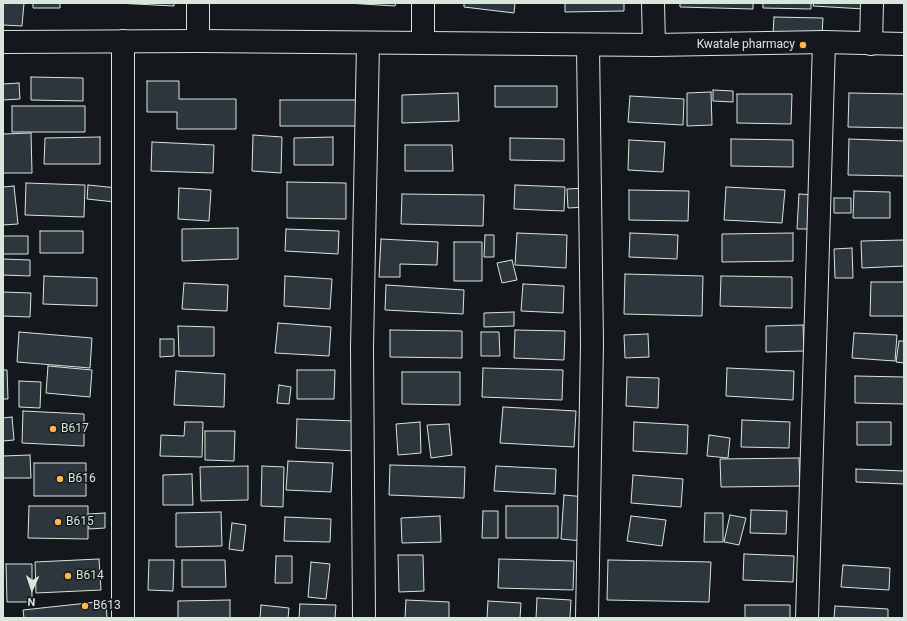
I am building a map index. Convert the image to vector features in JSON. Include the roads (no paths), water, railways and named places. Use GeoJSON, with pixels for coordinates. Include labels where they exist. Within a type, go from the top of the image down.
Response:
{"type":"FeatureCollection","features":[{"type":"Feature","properties":{"kind":"street"},"geometry":{"type":"LineString","coordinates":[[198,3],[198,41]]}},
{"type":"Feature","properties":{"kind":"street"},"geometry":{"type":"LineString","coordinates":[[423,3],[423,43]]}},
{"type":"Feature","properties":{"kind":"street"},"geometry":{"type":"LineString","coordinates":[[653,3],[654,45]]}},
{"type":"Feature","properties":{"kind":"street"},"geometry":{"type":"LineString","coordinates":[[871,44],[872,3]]}},
{"type":"Feature","properties":{"kind":"street"},"geometry":{"type":"LineString","coordinates":[[123,41],[123,618]]}},
{"type":"Feature","properties":{"kind":"street"},"geometry":{"type":"LineString","coordinates":[[3,42],[198,41],[654,45],[824,42],[904,44]]}},
{"type":"Feature","properties":{"kind":"street"},"geometry":{"type":"LineString","coordinates":[[807,618],[824,42]]}},
{"type":"Feature","properties":{"kind":"street"},"geometry":{"type":"LineString","coordinates":[[364,618],[362,348],[368,43]]}},
{"type":"Feature","properties":{"kind":"street"},"geometry":{"type":"LineString","coordinates":[[587,618],[592,344],[588,45]]}},
{"type":"Feature","properties":{"kind":"place","name":"Kwatale pharmacy"},"geometry":{"type":"Point","coordinates":[803,45]}},
{"type":"Feature","properties":{"kind":"place","name":"B617"},"geometry":{"type":"Point","coordinates":[53,429]}},
{"type":"Feature","properties":{"kind":"place","name":"B616"},"geometry":{"type":"Point","coordinates":[60,479]}},
{"type":"Feature","properties":{"kind":"place","name":"B615"},"geometry":{"type":"Point","coordinates":[58,522]}},
{"type":"Feature","properties":{"kind":"place","name":"B614"},"geometry":{"type":"Point","coordinates":[68,576]}},
{"type":"Feature","properties":{"kind":"place","name":"B613"},"geometry":{"type":"Point","coordinates":[85,606]}}]}
